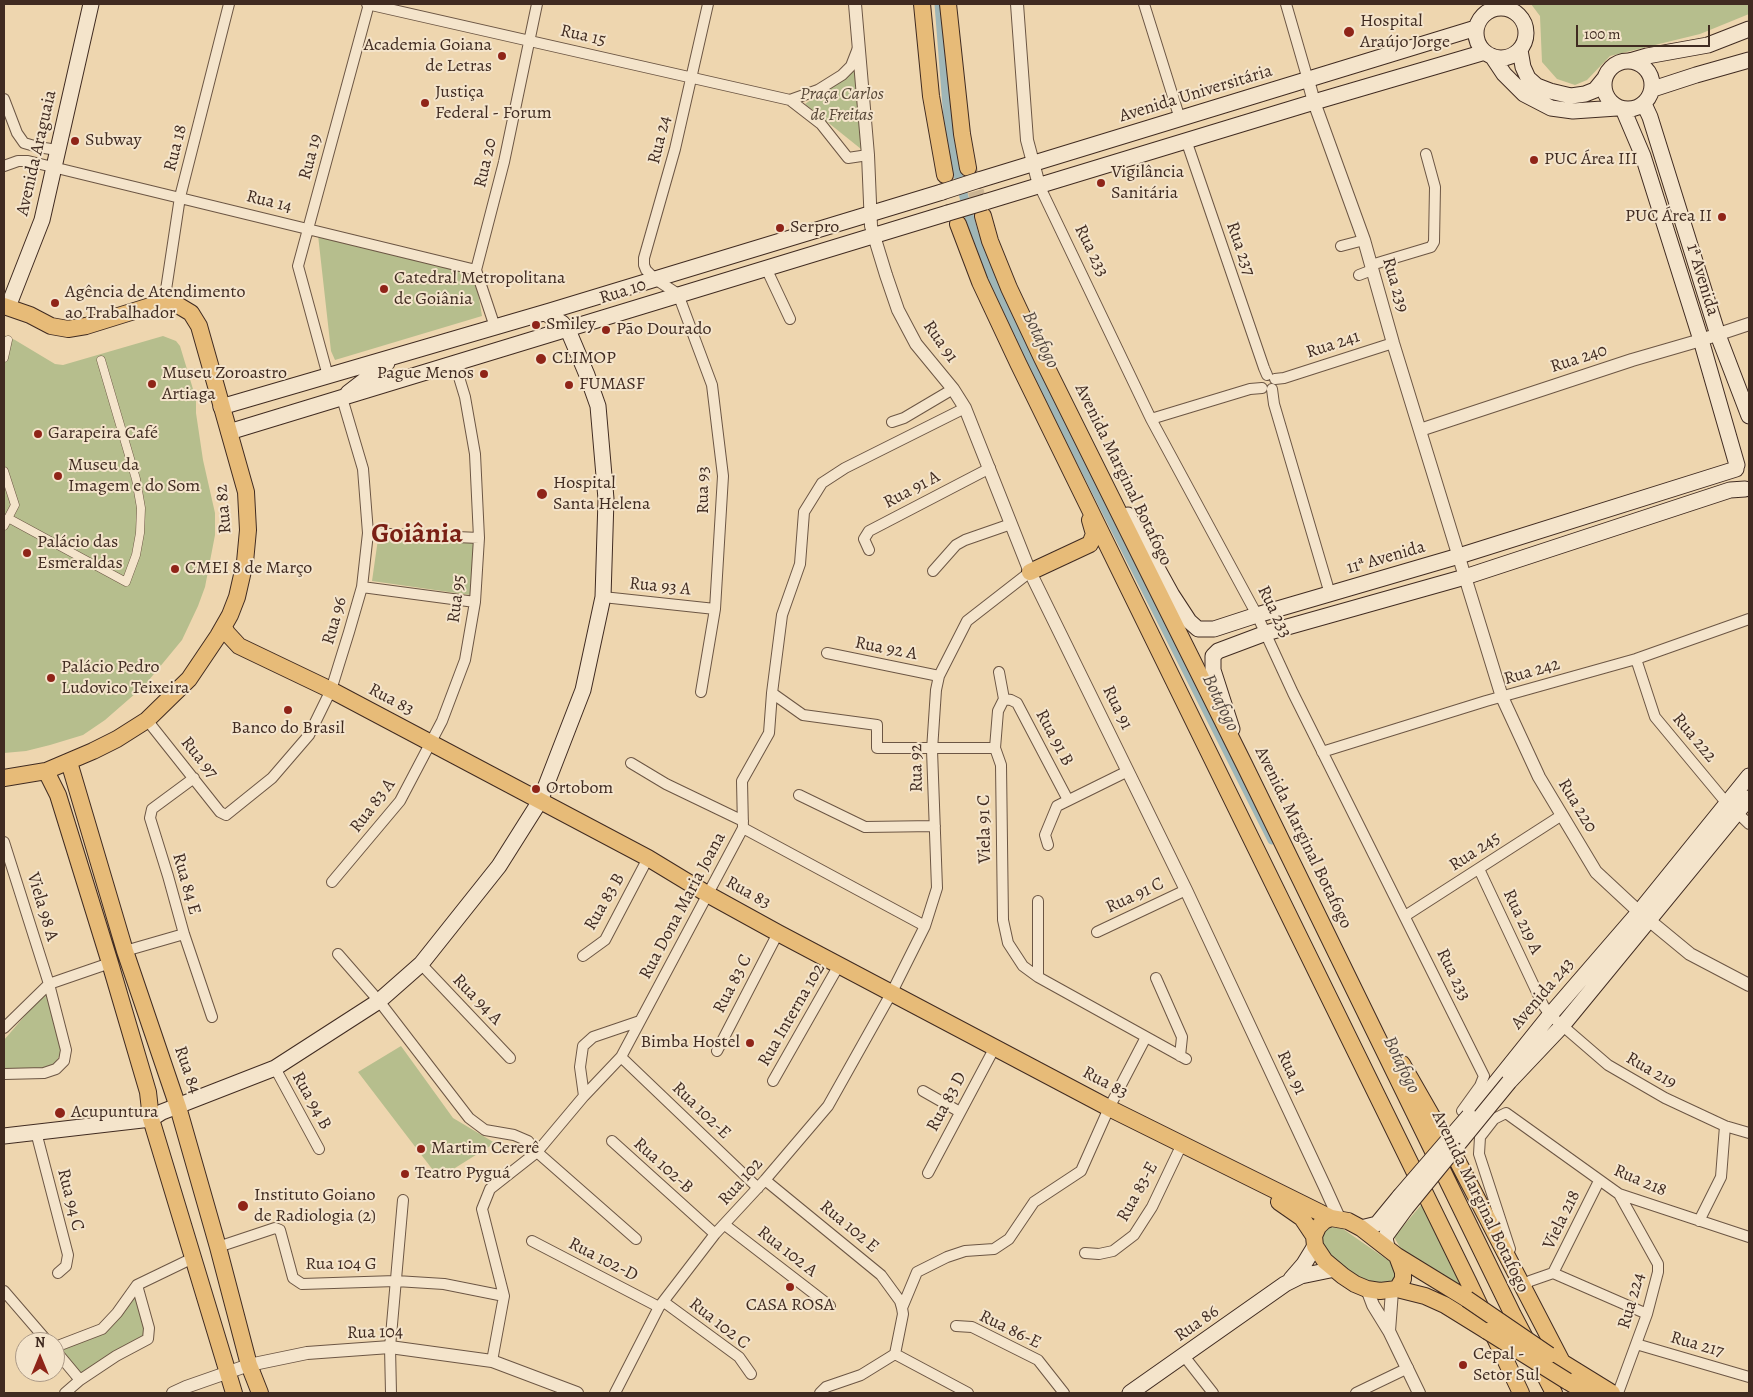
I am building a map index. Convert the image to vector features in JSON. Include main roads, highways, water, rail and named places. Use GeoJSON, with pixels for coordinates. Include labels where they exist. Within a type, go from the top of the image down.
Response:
{"type":"FeatureCollection","features":[{"type":"Feature","properties":{"kind":"main road","name":"Avenida Araguaia"},"geometry":{"type":"LineString","coordinates":[[6,307],[42,220],[91,4]]}},
{"type":"Feature","properties":{"kind":"main road"},"geometry":{"type":"LineString","coordinates":[[913,4],[921,80],[931,96]]}},
{"type":"Feature","properties":{"kind":"main road"},"geometry":{"type":"LineString","coordinates":[[922,4],[931,96],[945,175]]}},
{"type":"Feature","properties":{"kind":"main road"},"geometry":{"type":"LineString","coordinates":[[948,4],[962,134],[968,168]]}},
{"type":"Feature","properties":{"kind":"main road"},"geometry":{"type":"LineString","coordinates":[[1489,54],[1507,58],[1520,50],[1525,43],[1527,35],[1526,26],[1517,13],[1508,6],[1494,9],[1481,16],[1478,42],[1504,74],[1524,94],[1551,108],[1573,112],[1637,108],[1644,104],[1653,89],[1651,77],[1642,66],[1630,61]]}},
{"type":"Feature","properties":{"kind":"main road","name":"Avenida Universitária"},"geometry":{"type":"LineString","coordinates":[[927,196],[1308,80],[1481,16]]}},
{"type":"Feature","properties":{"kind":"main road"},"geometry":{"type":"LineString","coordinates":[[1520,50],[1523,67],[1528,78],[1537,86],[1571,96],[1596,90],[1612,66],[1624,61],[1708,45],[1749,29]]}},
{"type":"Feature","properties":{"kind":"main road","name":"Rua 10"},"geometry":{"type":"LineString","coordinates":[[229,432],[874,236],[984,209],[1033,187],[1186,140],[1314,102],[1489,54]]}},
{"type":"Feature","properties":{"kind":"main road"},"geometry":{"type":"LineString","coordinates":[[1653,89],[1749,60]]}},
{"type":"Feature","properties":{"kind":"main road"},"geometry":{"type":"LineString","coordinates":[[1604,79],[1604,91],[1607,99],[1620,109]]}},
{"type":"Feature","properties":{"kind":"main road","name":"1ª Avenida"},"geometry":{"type":"LineString","coordinates":[[1644,104],[1650,117],[1718,335],[1749,416]]}},
{"type":"Feature","properties":{"kind":"main road","name":"1ª Avenida"},"geometry":{"type":"LineString","coordinates":[[1620,109],[1646,166],[1701,340],[1737,467],[1738,481],[1747,490]]}},
{"type":"Feature","properties":{"kind":"main road"},"geometry":{"type":"LineString","coordinates":[[1646,166],[1663,161]]}},
{"type":"Feature","properties":{"kind":"main road","name":"Rua 10"},"geometry":{"type":"LineString","coordinates":[[221,407],[545,313],[927,196]]}},
{"type":"Feature","properties":{"kind":"main road","name":"Avenida Marginal Botafogo"},"geometry":{"type":"LineString","coordinates":[[984,209],[990,241],[1009,288],[1513,1315],[1554,1393]]}},
{"type":"Feature","properties":{"kind":"main road"},"geometry":{"type":"LineString","coordinates":[[953,218],[980,282],[1062,452],[1521,1393]]}},
{"type":"Feature","properties":{"kind":"main road"},"geometry":{"type":"LineString","coordinates":[[685,292],[705,279],[748,264],[748,256],[744,252]]}},
{"type":"Feature","properties":{"kind":"main road","name":"Rua 82"},"geometry":{"type":"LineString","coordinates":[[4,778],[46,771],[117,739],[147,720],[190,679],[224,627],[237,597],[245,562],[248,530],[246,492],[197,321],[193,315],[184,308],[164,303],[86,326],[68,329],[52,326],[6,307]]}},
{"type":"Feature","properties":{"kind":"main road"},"geometry":{"type":"LineString","coordinates":[[4,1136],[151,1119],[162,1112],[275,1068],[379,1001],[421,964],[500,866],[540,802],[583,690],[603,597],[606,499],[598,406],[568,330],[562,323],[545,313]]}},
{"type":"Feature","properties":{"kind":"main road"},"geometry":{"type":"LineString","coordinates":[[342,398],[384,364],[404,354]]}},
{"type":"Feature","properties":{"kind":"main road"},"geometry":{"type":"LineString","coordinates":[[1030,572],[1082,550],[1094,539],[1090,519],[1065,469],[1062,452]]}},
{"type":"Feature","properties":{"kind":"main road"},"geometry":{"type":"LineString","coordinates":[[1737,467],[1741,459],[1749,453]]}},
{"type":"Feature","properties":{"kind":"main road","name":"11ª Avenida"},"geometry":{"type":"LineString","coordinates":[[1111,496],[1127,512],[1172,595],[1189,621],[1198,630],[1214,629],[1459,556],[1737,467]]}},
{"type":"Feature","properties":{"kind":"main road"},"geometry":{"type":"LineString","coordinates":[[1244,764],[1213,670],[1213,656],[1218,651],[1266,634],[1465,577],[1730,490],[1747,490]]}},
{"type":"Feature","properties":{"kind":"main road","name":"Rua 83"},"geometry":{"type":"LineString","coordinates":[[224,627],[239,646],[331,690],[648,858],[709,895],[1109,1108],[1238,1173],[1335,1218],[1348,1221],[1392,1252],[1612,1393]]}},
{"type":"Feature","properties":{"kind":"main road","name":"Rua 83"},"geometry":{"type":"LineString","coordinates":[[212,647],[239,646]]}},
{"type":"Feature","properties":{"kind":"main road","name":"Rua 84"},"geometry":{"type":"LineString","coordinates":[[69,762],[77,784],[124,951],[178,1106],[249,1365],[260,1393]]}},
{"type":"Feature","properties":{"kind":"main road"},"geometry":{"type":"LineString","coordinates":[[46,771],[58,795],[110,963],[148,1092],[151,1119],[234,1393]]}},
{"type":"Feature","properties":{"kind":"main road","name":"Avenida 243"},"geometry":{"type":"LineString","coordinates":[[1360,1228],[1377,1224],[1386,1214],[1403,1202],[1562,1026],[1644,916],[1732,808],[1749,776]]}},
{"type":"Feature","properties":{"kind":"main road","name":"Avenida 243"},"geometry":{"type":"LineString","coordinates":[[1732,808],[1749,798]]}},
{"type":"Feature","properties":{"kind":"main road","name":"Avenida 243"},"geometry":{"type":"LineString","coordinates":[[1392,1252],[1385,1238],[1386,1234],[1403,1202],[1465,1113],[1550,1015],[1644,916]]}},
{"type":"Feature","properties":{"kind":"main road"},"geometry":{"type":"LineString","coordinates":[[1375,1032],[1397,1055],[1457,1160],[1522,1287],[1555,1358]]}},
{"type":"Feature","properties":{"kind":"main road","name":"Rua 83"},"geometry":{"type":"LineString","coordinates":[[1238,1173],[1302,1218],[1325,1261],[1355,1284],[1367,1289],[1380,1291],[1395,1290]]}},
{"type":"Feature","properties":{"kind":"main road"},"geometry":{"type":"LineString","coordinates":[[1314,1241],[1318,1227],[1324,1221],[1335,1218]]}},
{"type":"Feature","properties":{"kind":"main road","name":"Rua 86"},"geometry":{"type":"LineString","coordinates":[[1285,1284],[1304,1264],[1314,1241]]}},
{"type":"Feature","properties":{"kind":"main road"},"geometry":{"type":"LineString","coordinates":[[1392,1252],[1404,1272],[1403,1279],[1395,1290],[1426,1296],[1445,1305],[1576,1386],[1595,1393]]}},
{"type":"Feature","properties":{"kind":"main road","name":"Rua 86"},"geometry":{"type":"LineString","coordinates":[[1130,1393],[1285,1284],[1301,1276],[1335,1269]]}},
{"type":"Feature","properties":{"kind":"waterway","name":"Botafogo"},"geometry":{"type":"LineString","coordinates":[[939,4],[949,132],[954,160],[974,234],[996,288],[1025,350],[1272,840]]}},
{"type":"Feature","properties":{"kind":"tunnel"},"geometry":{"type":"LineString","coordinates":[[969,168],[983,216]]}},
{"type":"Feature","properties":{"kind":"place","name":"Hospital Araújo Jorge"},"geometry":{"type":"Point","coordinates":[1349,32]}},
{"type":"Feature","properties":{"kind":"place","name":"Academia Goiana de Letras"},"geometry":{"type":"Point","coordinates":[502,56]}},
{"type":"Feature","properties":{"kind":"place","name":"Justiça Federal - Forum"},"geometry":{"type":"Point","coordinates":[425,103]}},
{"type":"Feature","properties":{"kind":"place","name":"Subway"},"geometry":{"type":"Point","coordinates":[75,141]}},
{"type":"Feature","properties":{"kind":"place","name":"PUC Área III"},"geometry":{"type":"Point","coordinates":[1534,160]}},
{"type":"Feature","properties":{"kind":"place","name":"Vigilância Sanitária"},"geometry":{"type":"Point","coordinates":[1101,183]}},
{"type":"Feature","properties":{"kind":"place","name":"PUC Área II"},"geometry":{"type":"Point","coordinates":[1722,217]}},
{"type":"Feature","properties":{"kind":"place","name":"Serpro"},"geometry":{"type":"Point","coordinates":[780,228]}},
{"type":"Feature","properties":{"kind":"place","name":"Catedral Metropolitana de Goiânia"},"geometry":{"type":"Point","coordinates":[384,289]}},
{"type":"Feature","properties":{"kind":"place","name":"Agência de Atendimento ao Trabalhador"},"geometry":{"type":"Point","coordinates":[55,303]}},
{"type":"Feature","properties":{"kind":"place","name":"Smiley"},"geometry":{"type":"Point","coordinates":[536,325]}},
{"type":"Feature","properties":{"kind":"place","name":"Pão Dourado"},"geometry":{"type":"Point","coordinates":[606,330]}},
{"type":"Feature","properties":{"kind":"place","name":"CLIMOP"},"geometry":{"type":"Point","coordinates":[541,359]}},
{"type":"Feature","properties":{"kind":"place","name":"Pague Menos"},"geometry":{"type":"Point","coordinates":[484,374]}},
{"type":"Feature","properties":{"kind":"place","name":"Museu Zoroastro Artiaga"},"geometry":{"type":"Point","coordinates":[152,384]}},
{"type":"Feature","properties":{"kind":"place","name":"FUMASF"},"geometry":{"type":"Point","coordinates":[569,385]}},
{"type":"Feature","properties":{"kind":"place","name":"Garapeira Café"},"geometry":{"type":"Point","coordinates":[38,434]}},
{"type":"Feature","properties":{"kind":"place","name":"Museu da Imagem e do Som"},"geometry":{"type":"Point","coordinates":[58,476]}},
{"type":"Feature","properties":{"kind":"place","name":"Hospital Santa Helena"},"geometry":{"type":"Point","coordinates":[542,494]}},
{"type":"Feature","properties":{"kind":"place","name":"Palácio das Esmeraldas"},"geometry":{"type":"Point","coordinates":[27,553]}},
{"type":"Feature","properties":{"kind":"place","name":"CMEI 8 de Março"},"geometry":{"type":"Point","coordinates":[175,569]}},
{"type":"Feature","properties":{"kind":"place","name":"Palácio Pedro Ludovico Teixeira"},"geometry":{"type":"Point","coordinates":[51,678]}},
{"type":"Feature","properties":{"kind":"place","name":"Banco do Brasil"},"geometry":{"type":"Point","coordinates":[288,710]}},
{"type":"Feature","properties":{"kind":"place","name":"Ortobom"},"geometry":{"type":"Point","coordinates":[536,789]}},
{"type":"Feature","properties":{"kind":"place","name":"Bimba Hostel"},"geometry":{"type":"Point","coordinates":[750,1043]}},
{"type":"Feature","properties":{"kind":"place","name":"Acupuntura"},"geometry":{"type":"Point","coordinates":[60,1113]}},
{"type":"Feature","properties":{"kind":"place","name":"Martim Cererê"},"geometry":{"type":"Point","coordinates":[421,1149]}},
{"type":"Feature","properties":{"kind":"place","name":"Teatro Pyguá"},"geometry":{"type":"Point","coordinates":[405,1174]}},
{"type":"Feature","properties":{"kind":"place","name":"Instituto Goiano de Radiologia (2)"},"geometry":{"type":"Point","coordinates":[243,1206]}},
{"type":"Feature","properties":{"kind":"place","name":"CASA ROSA"},"geometry":{"type":"Point","coordinates":[790,1287]}},
{"type":"Feature","properties":{"kind":"place","name":"Cepal - Setor Sul"},"geometry":{"type":"Point","coordinates":[1463,1365]}},
{"type":"Feature","properties":{"kind":"district","name":"Goiânia"},"geometry":{"type":"Point","coordinates":[417,535]}},
{"type":"Feature","properties":{"kind":"park label","name":"Praça Carlos de Freitas"},"geometry":{"type":"Point","coordinates":[842,105]}}]}
